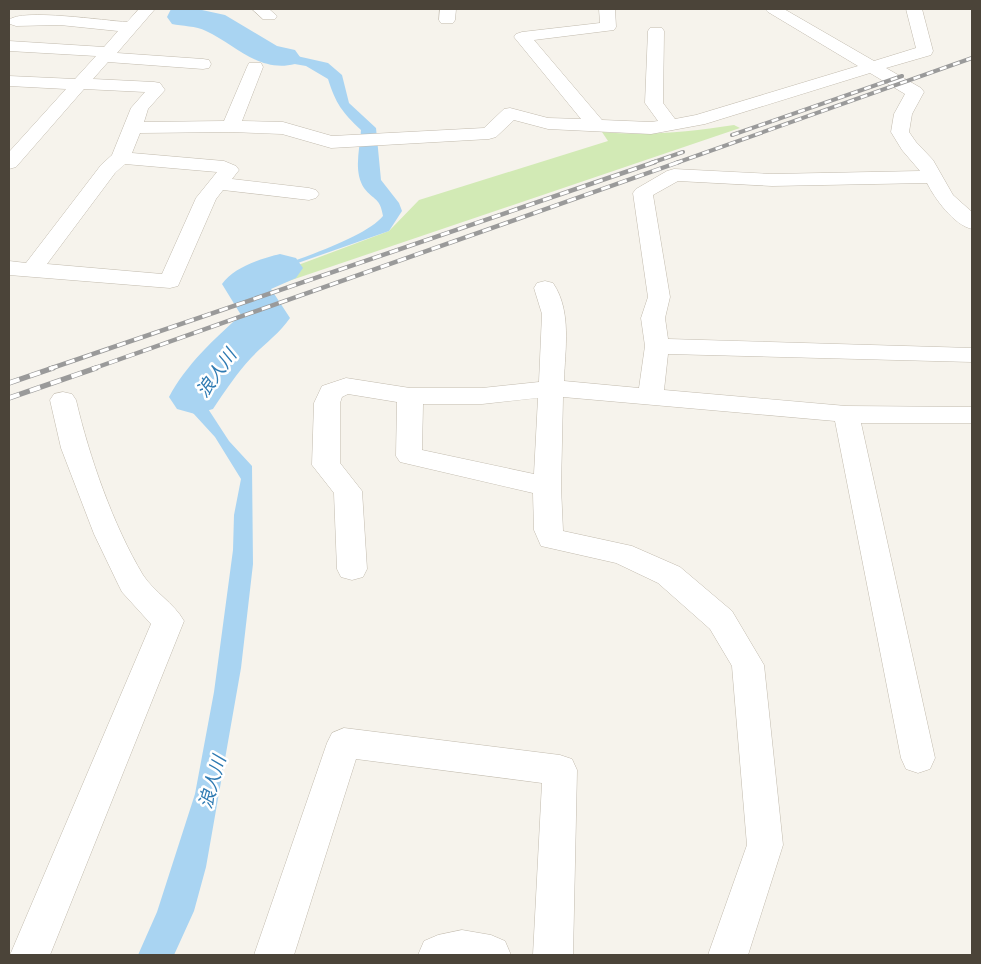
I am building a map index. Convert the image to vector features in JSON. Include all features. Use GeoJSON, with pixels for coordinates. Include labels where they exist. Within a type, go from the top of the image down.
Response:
{"type":"FeatureCollection","features":[{"type":"Feature","properties":{"kind":"street"},"geometry":{"type":"LineString","coordinates":[[12,24],[31,9]]}},
{"type":"Feature","properties":{"kind":"street"},"geometry":{"type":"LineString","coordinates":[[596,125],[522,37],[608,27],[607,9]]}},
{"type":"Feature","properties":{"kind":"street"},"geometry":{"type":"LineString","coordinates":[[773,9],[915,92],[903,114],[900,132],[909,146],[926,164],[945,198],[972,222]]}},
{"type":"Feature","properties":{"kind":"street"},"geometry":{"type":"LineString","coordinates":[[134,128],[231,126],[283,128],[331,142],[489,133],[510,113],[548,123],[652,128],[699,120],[925,51],[914,9]]}},
{"type":"Feature","properties":{"kind":"street"},"geometry":{"type":"LineString","coordinates":[[78,10],[138,19]]}},
{"type":"Feature","properties":{"kind":"street"},"geometry":{"type":"LineString","coordinates":[[12,24],[60,20],[101,26],[138,19]]}},
{"type":"Feature","properties":{"kind":"street"},"geometry":{"type":"LineString","coordinates":[[9,163],[138,19]]}},
{"type":"Feature","properties":{"kind":"street"},"geometry":{"type":"LineString","coordinates":[[656,31],[654,103],[670,125]]}},
{"type":"Feature","properties":{"kind":"street"},"geometry":{"type":"LineString","coordinates":[[9,46],[203,64]]}},
{"type":"Feature","properties":{"kind":"street"},"geometry":{"type":"LineString","coordinates":[[231,126],[255,67]]}},
{"type":"Feature","properties":{"kind":"street"},"geometry":{"type":"LineString","coordinates":[[9,81],[154,87],[156,90],[140,108],[121,158],[108,169],[32,270]]}},
{"type":"Feature","properties":{"kind":"street"},"geometry":{"type":"LineString","coordinates":[[9,268],[170,281],[206,198],[229,170],[224,167],[121,158]]}},
{"type":"Feature","properties":{"kind":"street"},"geometry":{"type":"LineString","coordinates":[[651,396],[657,346],[653,318],[659,297],[643,193],[674,175],[772,180],[932,177]]}},
{"type":"Feature","properties":{"kind":"street"},"geometry":{"type":"LineString","coordinates":[[219,182],[310,194]]}},
{"type":"Feature","properties":{"kind":"street"},"geometry":{"type":"LineString","coordinates":[[545,288],[554,314],[547,487],[548,530],[551,539],[622,554],[669,575],[721,620],[748,665],[766,845],[728,955]]}},
{"type":"Feature","properties":{"kind":"street"},"geometry":{"type":"LineString","coordinates":[[657,346],[972,355]]}},
{"type":"Feature","properties":{"kind":"street"},"geometry":{"type":"LineString","coordinates":[[352,569],[348,491],[326,465],[326,403],[331,392],[346,386],[410,396],[482,396],[552,388],[846,414],[972,415]]}},
{"type":"Feature","properties":{"kind":"street"},"geometry":{"type":"LineString","coordinates":[[410,396],[409,456],[547,487]]}},
{"type":"Feature","properties":{"kind":"street"},"geometry":{"type":"LineString","coordinates":[[30,955],[168,621],[133,584],[108,534],[74,448],[63,400]]}},
{"type":"Feature","properties":{"kind":"street"},"geometry":{"type":"LineString","coordinates":[[846,414],[918,758]]}},
{"type":"Feature","properties":{"kind":"street"},"geometry":{"type":"LineString","coordinates":[[274,955],[344,742],[560,770],[553,955]]}},
{"type":"Feature","properties":{"kind":"street"},"geometry":{"type":"LineString","coordinates":[[438,955],[462,950],[490,955]]}},
{"type":"Feature","properties":{"kind":"green space"},"geometry":{"type":"Polygon","coordinates":[[[734,125],[740,128],[271,287],[258,280],[389,231],[419,200],[608,141],[602,132],[668,133],[734,125]]]}},
{"type":"Feature","properties":{"kind":"water"},"geometry":{"type":"Polygon","coordinates":[[[179,9],[192,9],[189,16],[226,26],[279,52],[328,63],[342,75],[349,103],[376,128],[381,180],[399,203],[402,211],[389,231],[295,264],[255,282],[254,290],[270,311],[224,360],[201,398],[229,441],[252,466],[253,564],[241,668],[206,867],[194,911],[174,955],[138,955],[157,912],[195,794],[214,692],[233,550],[234,515],[241,479],[215,437],[193,413],[186,395],[194,382],[252,318],[248,302],[236,293],[238,281],[337,244],[357,235],[383,216],[380,205],[364,188],[359,174],[358,160],[361,130],[340,107],[328,79],[306,66],[283,62],[227,36],[172,19],[179,9]]]}},
{"type":"Feature","properties":{"kind":"waterway","name":"浪人川"},"geometry":{"type":"LineString","coordinates":[[187,9],[183,17],[214,22],[267,54],[283,57]]}},
{"type":"Feature","properties":{"kind":"waterway","name":"浪人川"},"geometry":{"type":"LineString","coordinates":[[195,397],[199,389],[234,347],[266,318],[245,284],[280,268]]}},
{"type":"Feature","properties":{"kind":"railway"},"geometry":{"type":"LineString","coordinates":[[676,163],[972,58]]}},
{"type":"Feature","properties":{"kind":"railway"},"geometry":{"type":"LineString","coordinates":[[732,135],[902,76]]}},
{"type":"Feature","properties":{"kind":"railway"},"geometry":{"type":"LineString","coordinates":[[651,163],[683,152]]}},
{"type":"Feature","properties":{"kind":"railway"},"geometry":{"type":"LineString","coordinates":[[49,369],[655,162]]}},
{"type":"Feature","properties":{"kind":"railway"},"geometry":{"type":"LineString","coordinates":[[92,369],[679,162]]}},
{"type":"Feature","properties":{"kind":"railway"},"geometry":{"type":"LineString","coordinates":[[9,383],[53,368]]}},
{"type":"Feature","properties":{"kind":"railway"},"geometry":{"type":"LineString","coordinates":[[9,398],[96,368]]}}]}
